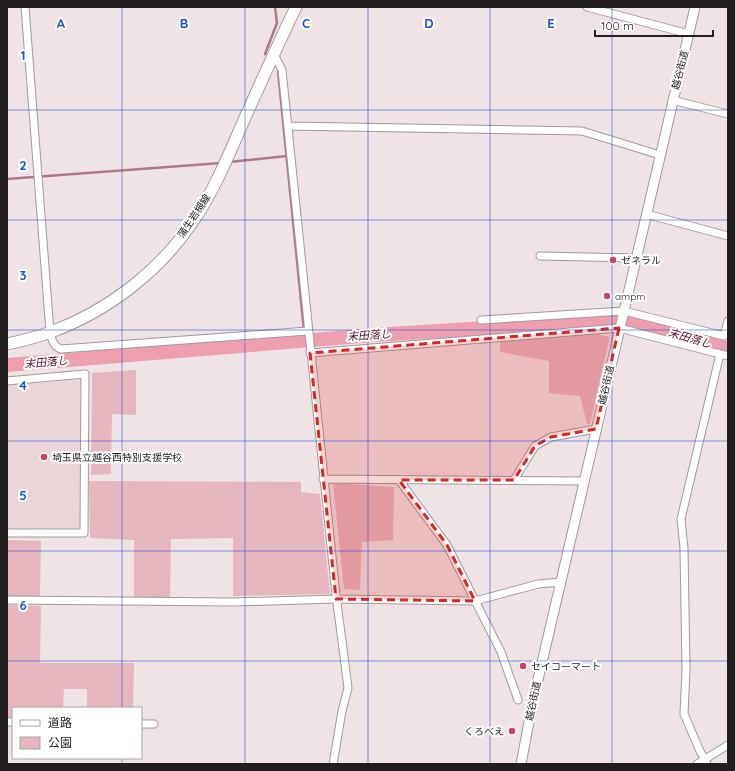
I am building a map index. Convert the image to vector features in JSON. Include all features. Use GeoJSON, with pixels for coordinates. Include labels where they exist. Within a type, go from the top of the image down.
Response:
{"type":"FeatureCollection","features":[{"type":"Feature","properties":{"kind":"main road","name":"蒲生岩槻線"},"geometry":{"type":"LineString","coordinates":[[7,344],[50,332],[95,311],[135,284],[151,271],[179,239],[193,221],[224,166],[296,7]]}},
{"type":"Feature","properties":{"kind":"street"},"geometry":{"type":"LineString","coordinates":[[26,7],[50,332],[53,344],[56,348],[61,349],[308,331]]}},
{"type":"Feature","properties":{"kind":"street"},"geometry":{"type":"LineString","coordinates":[[587,7],[689,34]]}},
{"type":"Feature","properties":{"kind":"street","name":"越谷街道"},"geometry":{"type":"LineString","coordinates":[[521,764],[533,701],[635,258],[695,7]]}},
{"type":"Feature","properties":{"kind":"street"},"geometry":{"type":"LineString","coordinates":[[274,54],[282,70],[336,599],[348,688],[332,764]]}},
{"type":"Feature","properties":{"kind":"street"},"geometry":{"type":"LineString","coordinates":[[672,100],[728,114]]}},
{"type":"Feature","properties":{"kind":"street"},"geometry":{"type":"LineString","coordinates":[[288,126],[582,131],[660,155]]}},
{"type":"Feature","properties":{"kind":"street"},"geometry":{"type":"LineString","coordinates":[[646,214],[728,236]]}},
{"type":"Feature","properties":{"kind":"street"},"geometry":{"type":"LineString","coordinates":[[540,256],[635,258]]}},
{"type":"Feature","properties":{"kind":"street"},"geometry":{"type":"LineString","coordinates":[[482,320],[624,311],[724,336],[728,321]]}},
{"type":"Feature","properties":{"kind":"street"},"geometry":{"type":"LineString","coordinates":[[310,353],[619,328],[728,356]]}},
{"type":"Feature","properties":{"kind":"street"},"geometry":{"type":"LineString","coordinates":[[706,762],[684,714],[686,670],[684,548],[681,519],[720,354]]}},
{"type":"Feature","properties":{"kind":"street"},"geometry":{"type":"LineString","coordinates":[[7,381],[85,374],[84,533],[7,533]]}},
{"type":"Feature","properties":{"kind":"street"},"geometry":{"type":"LineString","coordinates":[[514,480],[535,446],[551,437],[596,429]]}},
{"type":"Feature","properties":{"kind":"street"},"geometry":{"type":"LineString","coordinates":[[324,479],[584,481]]}},
{"type":"Feature","properties":{"kind":"street"},"geometry":{"type":"LineString","coordinates":[[399,480],[447,545],[501,652],[518,700]]}},
{"type":"Feature","properties":{"kind":"street"},"geometry":{"type":"LineString","coordinates":[[7,600],[233,602],[336,599],[475,600],[538,584],[561,582]]}},
{"type":"Feature","properties":{"kind":"street"},"geometry":{"type":"LineString","coordinates":[[142,724],[154,724]]}},
{"type":"Feature","properties":{"kind":"street"},"geometry":{"type":"LineString","coordinates":[[697,764],[706,762],[728,745]]}},
{"type":"Feature","properties":{"kind":"highlighted area"},"geometry":{"type":"Polygon","coordinates":[[[619,328],[596,429],[551,437],[535,446],[514,480],[399,480],[447,545],[475,601],[336,599],[310,353],[619,328]]]}},
{"type":"Feature","properties":{"kind":"shaded area","name":"埼玉県立越谷西特別支援学校"},"geometry":{"type":"Polygon","coordinates":[[[80,380],[81,528],[7,528],[7,386],[80,380]]]}},
{"type":"Feature","properties":{"kind":"green space"},"geometry":{"type":"Polygon","coordinates":[[[600,331],[600,335],[610,337],[590,424],[587,424],[580,396],[549,393],[549,361],[500,352],[500,341],[600,331]]]}},
{"type":"Feature","properties":{"kind":"green space"},"geometry":{"type":"Polygon","coordinates":[[[136,370],[136,415],[112,414],[111,474],[91,475],[92,373],[136,370]]]}},
{"type":"Feature","properties":{"kind":"green space"},"geometry":{"type":"Polygon","coordinates":[[[89,481],[301,482],[301,492],[320,494],[330,594],[233,596],[233,538],[171,539],[170,598],[134,598],[134,540],[90,538],[89,481]]]}},
{"type":"Feature","properties":{"kind":"green space"},"geometry":{"type":"Polygon","coordinates":[[[333,483],[394,487],[393,540],[362,542],[360,590],[344,589],[333,483]]]}},
{"type":"Feature","properties":{"kind":"green space"},"geometry":{"type":"Polygon","coordinates":[[[7,540],[41,541],[40,596],[7,596],[7,540]]]}},
{"type":"Feature","properties":{"kind":"green space"},"geometry":{"type":"Polygon","coordinates":[[[7,605],[41,606],[40,663],[134,663],[133,707],[87,707],[87,689],[64,689],[63,707],[12,707],[12,718],[7,718],[7,605]]]}},
{"type":"Feature","properties":{"kind":"waterway"},"geometry":{"type":"LineString","coordinates":[[265,54],[277,23],[275,7]]}},
{"type":"Feature","properties":{"kind":"waterway"},"geometry":{"type":"LineString","coordinates":[[278,71],[305,341]]}},
{"type":"Feature","properties":{"kind":"waterway"},"geometry":{"type":"LineString","coordinates":[[229,162],[287,156]]}},
{"type":"Feature","properties":{"kind":"waterway"},"geometry":{"type":"LineString","coordinates":[[7,179],[221,163]]}},
{"type":"Feature","properties":{"kind":"waterway","name":"末田落し"},"geometry":{"type":"LineString","coordinates":[[7,365],[374,335],[607,319],[629,321],[728,349]]}},
{"type":"Feature","properties":{"kind":"place","name":"ゼネラル"},"geometry":{"type":"Point","coordinates":[613,260]}},
{"type":"Feature","properties":{"kind":"place","name":"ampm"},"geometry":{"type":"Point","coordinates":[607,296]}},
{"type":"Feature","properties":{"kind":"place","name":"埼玉県立越谷西特別支援学校"},"geometry":{"type":"Point","coordinates":[44,457]}},
{"type":"Feature","properties":{"kind":"place","name":"セイコーマート"},"geometry":{"type":"Point","coordinates":[523,666]}},
{"type":"Feature","properties":{"kind":"place","name":"くろべえ"},"geometry":{"type":"Point","coordinates":[512,731]}}]}
